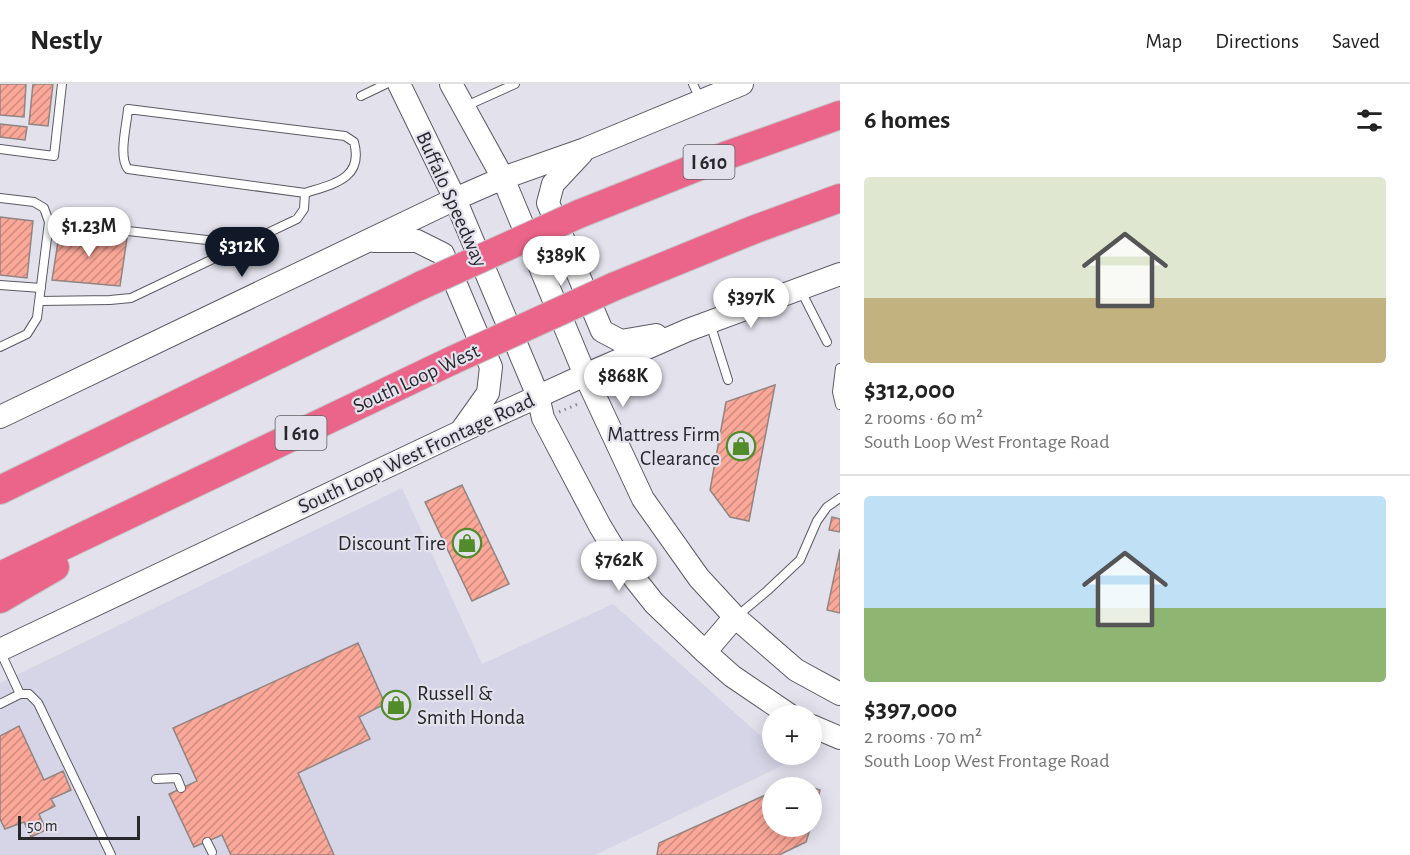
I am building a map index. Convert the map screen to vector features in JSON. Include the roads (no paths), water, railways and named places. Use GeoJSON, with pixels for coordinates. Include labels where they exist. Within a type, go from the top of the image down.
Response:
{"type":"FeatureCollection","features":[{"type":"Feature","properties":{"kind":"highway","name":"I 610"},"geometry":{"type":"LineString","coordinates":[[0,490],[422,285],[579,214],[726,156],[840,115]]}},
{"type":"Feature","properties":{"kind":"highway","name":"South Loop West"},"geometry":{"type":"LineString","coordinates":[[0,576],[453,360],[614,287],[753,230],[840,198]]}},
{"type":"Feature","properties":{"kind":"highway"},"geometry":{"type":"LineString","coordinates":[[0,476],[156,414]]}},
{"type":"Feature","properties":{"kind":"highway"},"geometry":{"type":"LineString","coordinates":[[0,599],[35,581],[148,506]]}},
{"type":"Feature","properties":{"kind":"main road","name":"Buffalo Speedway"},"geometry":{"type":"LineString","coordinates":[[399,84],[455,199],[538,396],[543,418],[600,526],[623,564],[654,603],[732,676],[775,705]]}},
{"type":"Feature","properties":{"kind":"main road"},"geometry":{"type":"LineString","coordinates":[[451,84],[503,178],[585,375],[643,499],[699,578],[735,617],[796,670],[840,694]]}},
{"type":"Feature","properties":{"kind":"main road"},"geometry":{"type":"LineString","coordinates":[[0,417],[455,199],[503,178],[585,150],[696,92],[742,84]]}},
{"type":"Feature","properties":{"kind":"main road"},"geometry":{"type":"LineString","coordinates":[[585,150],[553,184],[548,203],[602,331],[621,340],[688,330]]}},
{"type":"Feature","properties":{"kind":"main road"},"geometry":{"type":"LineString","coordinates":[[366,241],[417,241],[443,254],[491,367],[488,393],[460,432]]}},
{"type":"Feature","properties":{"kind":"main road","name":"South Loop West Frontage Road"},"geometry":{"type":"LineString","coordinates":[[0,650],[538,396],[688,330],[840,274]]}},
{"type":"Feature","properties":{"kind":"main road"},"geometry":{"type":"LineString","coordinates":[[705,652],[735,617]]}},
{"type":"Feature","properties":{"kind":"main road"},"geometry":{"type":"LineString","coordinates":[[822,730],[840,738]]}},
{"type":"Feature","properties":{"kind":"lane"},"geometry":{"type":"LineString","coordinates":[[0,149],[54,156],[62,84]]}},
{"type":"Feature","properties":{"kind":"lane"},"geometry":{"type":"LineString","coordinates":[[360,96],[386,84]]}},
{"type":"Feature","properties":{"kind":"lane"},"geometry":{"type":"LineString","coordinates":[[464,107],[515,84]]}},
{"type":"Feature","properties":{"kind":"lane"},"geometry":{"type":"LineString","coordinates":[[128,109],[345,136],[354,142],[357,153],[352,171],[344,178],[305,193],[128,169],[124,164],[123,154],[128,109]]}},
{"type":"Feature","properties":{"kind":"lane"},"geometry":{"type":"LineString","coordinates":[[39,301],[131,298],[297,219],[304,209],[305,193]]}},
{"type":"Feature","properties":{"kind":"lane"},"geometry":{"type":"LineString","coordinates":[[0,198],[34,202],[44,208],[48,222],[37,318],[27,334],[0,347]]}},
{"type":"Feature","properties":{"kind":"lane"},"geometry":{"type":"LineString","coordinates":[[48,222],[244,244]]}},
{"type":"Feature","properties":{"kind":"lane"},"geometry":{"type":"LineString","coordinates":[[0,285],[41,288]]}},
{"type":"Feature","properties":{"kind":"lane"},"geometry":{"type":"LineString","coordinates":[[800,289],[828,342]]}},
{"type":"Feature","properties":{"kind":"lane"},"geometry":{"type":"LineString","coordinates":[[710,322],[728,380]]}},
{"type":"Feature","properties":{"kind":"lane"},"geometry":{"type":"LineString","coordinates":[[840,368],[837,392],[840,405]]}},
{"type":"Feature","properties":{"kind":"lane"},"geometry":{"type":"LineString","coordinates":[[735,617],[800,560],[817,521],[827,507],[840,498]]}},
{"type":"Feature","properties":{"kind":"lane"},"geometry":{"type":"LineString","coordinates":[[0,650],[20,694]]}},
{"type":"Feature","properties":{"kind":"lane"},"geometry":{"type":"LineString","coordinates":[[0,704],[20,694],[29,694],[38,703],[111,855]]}},
{"type":"Feature","properties":{"kind":"lane"},"geometry":{"type":"LineString","coordinates":[[156,779],[177,778],[182,788]]}},
{"type":"Feature","properties":{"kind":"lane"},"geometry":{"type":"LineString","coordinates":[[207,842],[212,852]]}},
{"type":"Feature","properties":{"kind":"place","name":"Mattress Firm Clearance"},"geometry":{"type":"Point","coordinates":[741,446]}},
{"type":"Feature","properties":{"kind":"place","name":"Discount Tire"},"geometry":{"type":"Point","coordinates":[467,543]}},
{"type":"Feature","properties":{"kind":"place","name":"Russell & Smith Honda"},"geometry":{"type":"Point","coordinates":[396,705]}}]}
